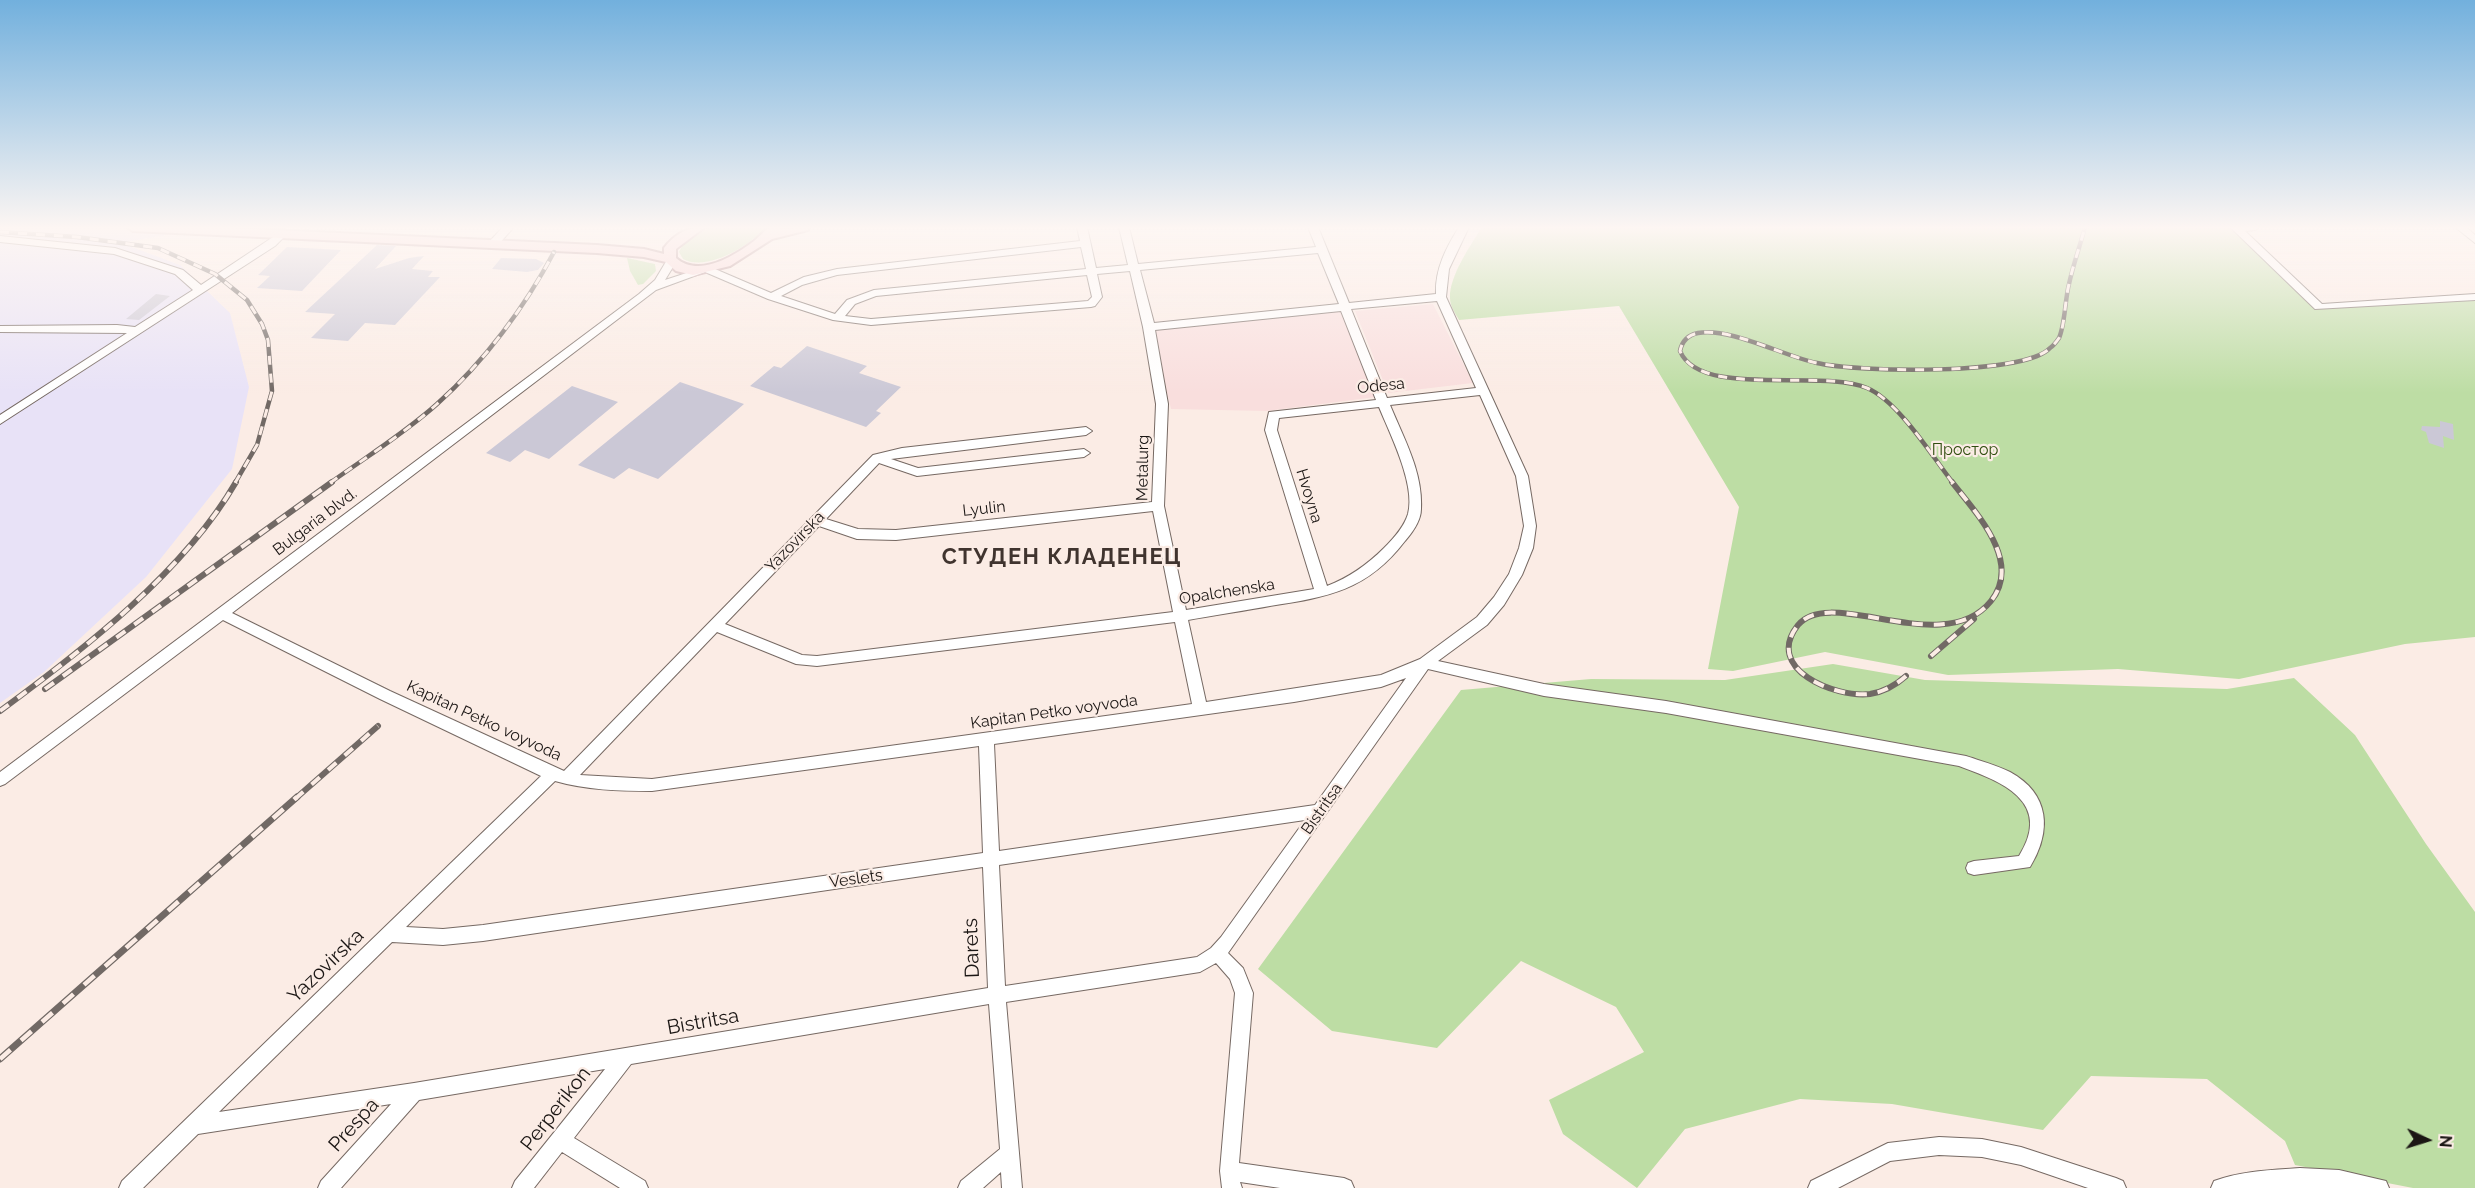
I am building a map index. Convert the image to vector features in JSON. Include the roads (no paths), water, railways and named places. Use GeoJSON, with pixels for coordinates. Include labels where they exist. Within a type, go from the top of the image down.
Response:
{"type":"FeatureCollection","features":[{"type":"Feature","properties":{"kind":"street"},"geometry":{"type":"LineString","coordinates":[[191,282],[200,290]]}},
{"type":"Feature","properties":{"kind":"street"},"geometry":{"type":"LineString","coordinates":[[0,420],[212,282]]}},
{"type":"Feature","properties":{"kind":"street","name":"Bulgaria blvd."},"geometry":{"type":"LineString","coordinates":[[0,780],[658,282]]}},
{"type":"Feature","properties":{"kind":"street","name":"Bulgaria blvd."},"geometry":{"type":"LineString","coordinates":[[649,291],[667,282]]}},
{"type":"Feature","properties":{"kind":"street"},"geometry":{"type":"LineString","coordinates":[[741,282],[772,297],[842,319],[871,322],[1085,306],[1096,300],[1093,282]]}},
{"type":"Feature","properties":{"kind":"street"},"geometry":{"type":"LineString","coordinates":[[772,297],[799,282]]}},
{"type":"Feature","properties":{"kind":"street"},"geometry":{"type":"LineString","coordinates":[[842,319],[851,302],[874,293],[984,282]]}},
{"type":"Feature","properties":{"kind":"street","name":"Metalurg"},"geometry":{"type":"LineString","coordinates":[[1138,282],[1149,327],[1162,404],[1158,506],[1200,709]]}},
{"type":"Feature","properties":{"kind":"street","name":"Opalchenska"},"geometry":{"type":"LineString","coordinates":[[714,626],[801,660],[817,662],[1180,616],[1322,593],[1348,583],[1379,564],[1408,528],[1415,512],[1413,477],[1335,282]]}},
{"type":"Feature","properties":{"kind":"street","name":"Kapitan Petko voyvoda"},"geometry":{"type":"LineString","coordinates":[[221,613],[385,695],[560,776],[612,785],[652,784],[986,740],[1294,696],[1380,681],[1403,674],[1425,663],[1482,621],[1499,601],[1515,575],[1526,548],[1530,526],[1522,476],[1441,297],[1440,282]]}},
{"type":"Feature","properties":{"kind":"street"},"geometry":{"type":"LineString","coordinates":[[2293,282],[2319,307],[2475,297]]}},
{"type":"Feature","properties":{"kind":"street"},"geometry":{"type":"LineString","coordinates":[[1149,327],[1441,297]]}},
{"type":"Feature","properties":{"kind":"street"},"geometry":{"type":"LineString","coordinates":[[0,329],[117,328],[137,331]]}},
{"type":"Feature","properties":{"kind":"street","name":"Odesa"},"geometry":{"type":"LineString","coordinates":[[1281,413],[1484,391]]}},
{"type":"Feature","properties":{"kind":"street","name":"Hvoyna"},"geometry":{"type":"LineString","coordinates":[[1281,413],[1273,415],[1271,430],[1322,593]]}},
{"type":"Feature","properties":{"kind":"street"},"geometry":{"type":"LineString","coordinates":[[877,458],[902,452],[1086,431]]}},
{"type":"Feature","properties":{"kind":"street"},"geometry":{"type":"LineString","coordinates":[[877,458],[918,472],[1084,453]]}},
{"type":"Feature","properties":{"kind":"street","name":"Yazovirska"},"geometry":{"type":"LineString","coordinates":[[129,1188],[390,934],[560,776],[714,626],[877,458]]}},
{"type":"Feature","properties":{"kind":"street","name":"Lyulin"},"geometry":{"type":"LineString","coordinates":[[816,520],[857,534],[896,535],[1158,506]]}},
{"type":"Feature","properties":{"kind":"street"},"geometry":{"type":"LineString","coordinates":[[1425,663],[1544,690],[1666,707],[1961,760],[2005,777],[2027,794],[2037,815],[2038,832],[2034,850],[2024,862],[1974,868]]}},
{"type":"Feature","properties":{"kind":"street","name":"Bistritsa"},"geometry":{"type":"LineString","coordinates":[[194,1125],[414,1092],[997,995],[1200,964],[1217,953],[1227,942],[1425,663]]}},
{"type":"Feature","properties":{"kind":"street","name":"Darets"},"geometry":{"type":"LineString","coordinates":[[986,740],[997,995],[1012,1188]]}},
{"type":"Feature","properties":{"kind":"street","name":"Veslets"},"geometry":{"type":"LineString","coordinates":[[390,934],[443,937],[483,933],[1322,811]]}},
{"type":"Feature","properties":{"kind":"street"},"geometry":{"type":"LineString","coordinates":[[1217,953],[1237,974],[1244,993],[1231,1180],[1344,1188]]}},
{"type":"Feature","properties":{"kind":"street","name":"Perperikon"},"geometry":{"type":"LineString","coordinates":[[522,1188],[625,1058]]}},
{"type":"Feature","properties":{"kind":"street","name":"Prespa"},"geometry":{"type":"LineString","coordinates":[[328,1188],[414,1092]]}},
{"type":"Feature","properties":{"kind":"street"},"geometry":{"type":"LineString","coordinates":[[560,1140],[638,1188]]}},
{"type":"Feature","properties":{"kind":"street"},"geometry":{"type":"LineString","coordinates":[[1818,1188],[1888,1152],[1939,1146],[1982,1148],[2021,1156],[2116,1188]]}},
{"type":"Feature","properties":{"kind":"street"},"geometry":{"type":"LineString","coordinates":[[968,1188],[1010,1153]]}},
{"type":"Feature","properties":{"kind":"street"},"geometry":{"type":"LineString","coordinates":[[2221,1188],[2267,1178],[2314,1177],[2379,1188]]}},
{"type":"Feature","properties":{"kind":"railway"},"geometry":{"type":"LineString","coordinates":[[225,282],[247,300],[262,324],[268,340],[272,391],[257,445],[235,483]]}},
{"type":"Feature","properties":{"kind":"railway"},"geometry":{"type":"LineString","coordinates":[[330,483],[412,425],[454,388],[502,333],[537,282]]}},
{"type":"Feature","properties":{"kind":"railway"},"geometry":{"type":"LineString","coordinates":[[1953,483],[1902,417],[1879,395],[1867,388],[1846,383],[1736,379],[1711,374],[1692,366],[1680,351],[1682,344],[1691,335],[1711,332],[1741,338],[1817,363],[1837,366],[1901,370],[1975,367],[2008,363],[2034,357],[2051,347],[2059,338],[2070,282]]}},
{"type":"Feature","properties":{"kind":"railway"},"geometry":{"type":"LineString","coordinates":[[0,711],[65,662],[130,607],[160,578],[189,547],[236,482]]}},
{"type":"Feature","properties":{"kind":"railway"},"geometry":{"type":"LineString","coordinates":[[45,689],[332,482]]}},
{"type":"Feature","properties":{"kind":"railway"},"geometry":{"type":"LineString","coordinates":[[1906,676],[1889,688],[1875,693],[1855,694],[1839,691],[1808,678],[1796,667],[1790,655],[1790,641],[1798,625],[1814,615],[1835,613],[1918,624],[1946,624],[1971,617],[1991,601],[1999,586],[2002,570],[1999,554],[1983,522],[1952,482]]}},
{"type":"Feature","properties":{"kind":"railway"},"geometry":{"type":"LineString","coordinates":[[1931,656],[1974,619]]}},
{"type":"Feature","properties":{"kind":"railway"},"geometry":{"type":"LineString","coordinates":[[295,799],[378,726]]}},
{"type":"Feature","properties":{"kind":"railway"},"geometry":{"type":"LineString","coordinates":[[0,1059],[297,797]]}},
{"type":"Feature","properties":{"kind":"district","name":"СТУДЕН КЛАДЕНЕЦ"},"geometry":{"type":"Point","coordinates":[1062,557]}},
{"type":"Feature","properties":{"kind":"park label","name":"Простор"},"geometry":{"type":"Point","coordinates":[1965,450]}}]}
